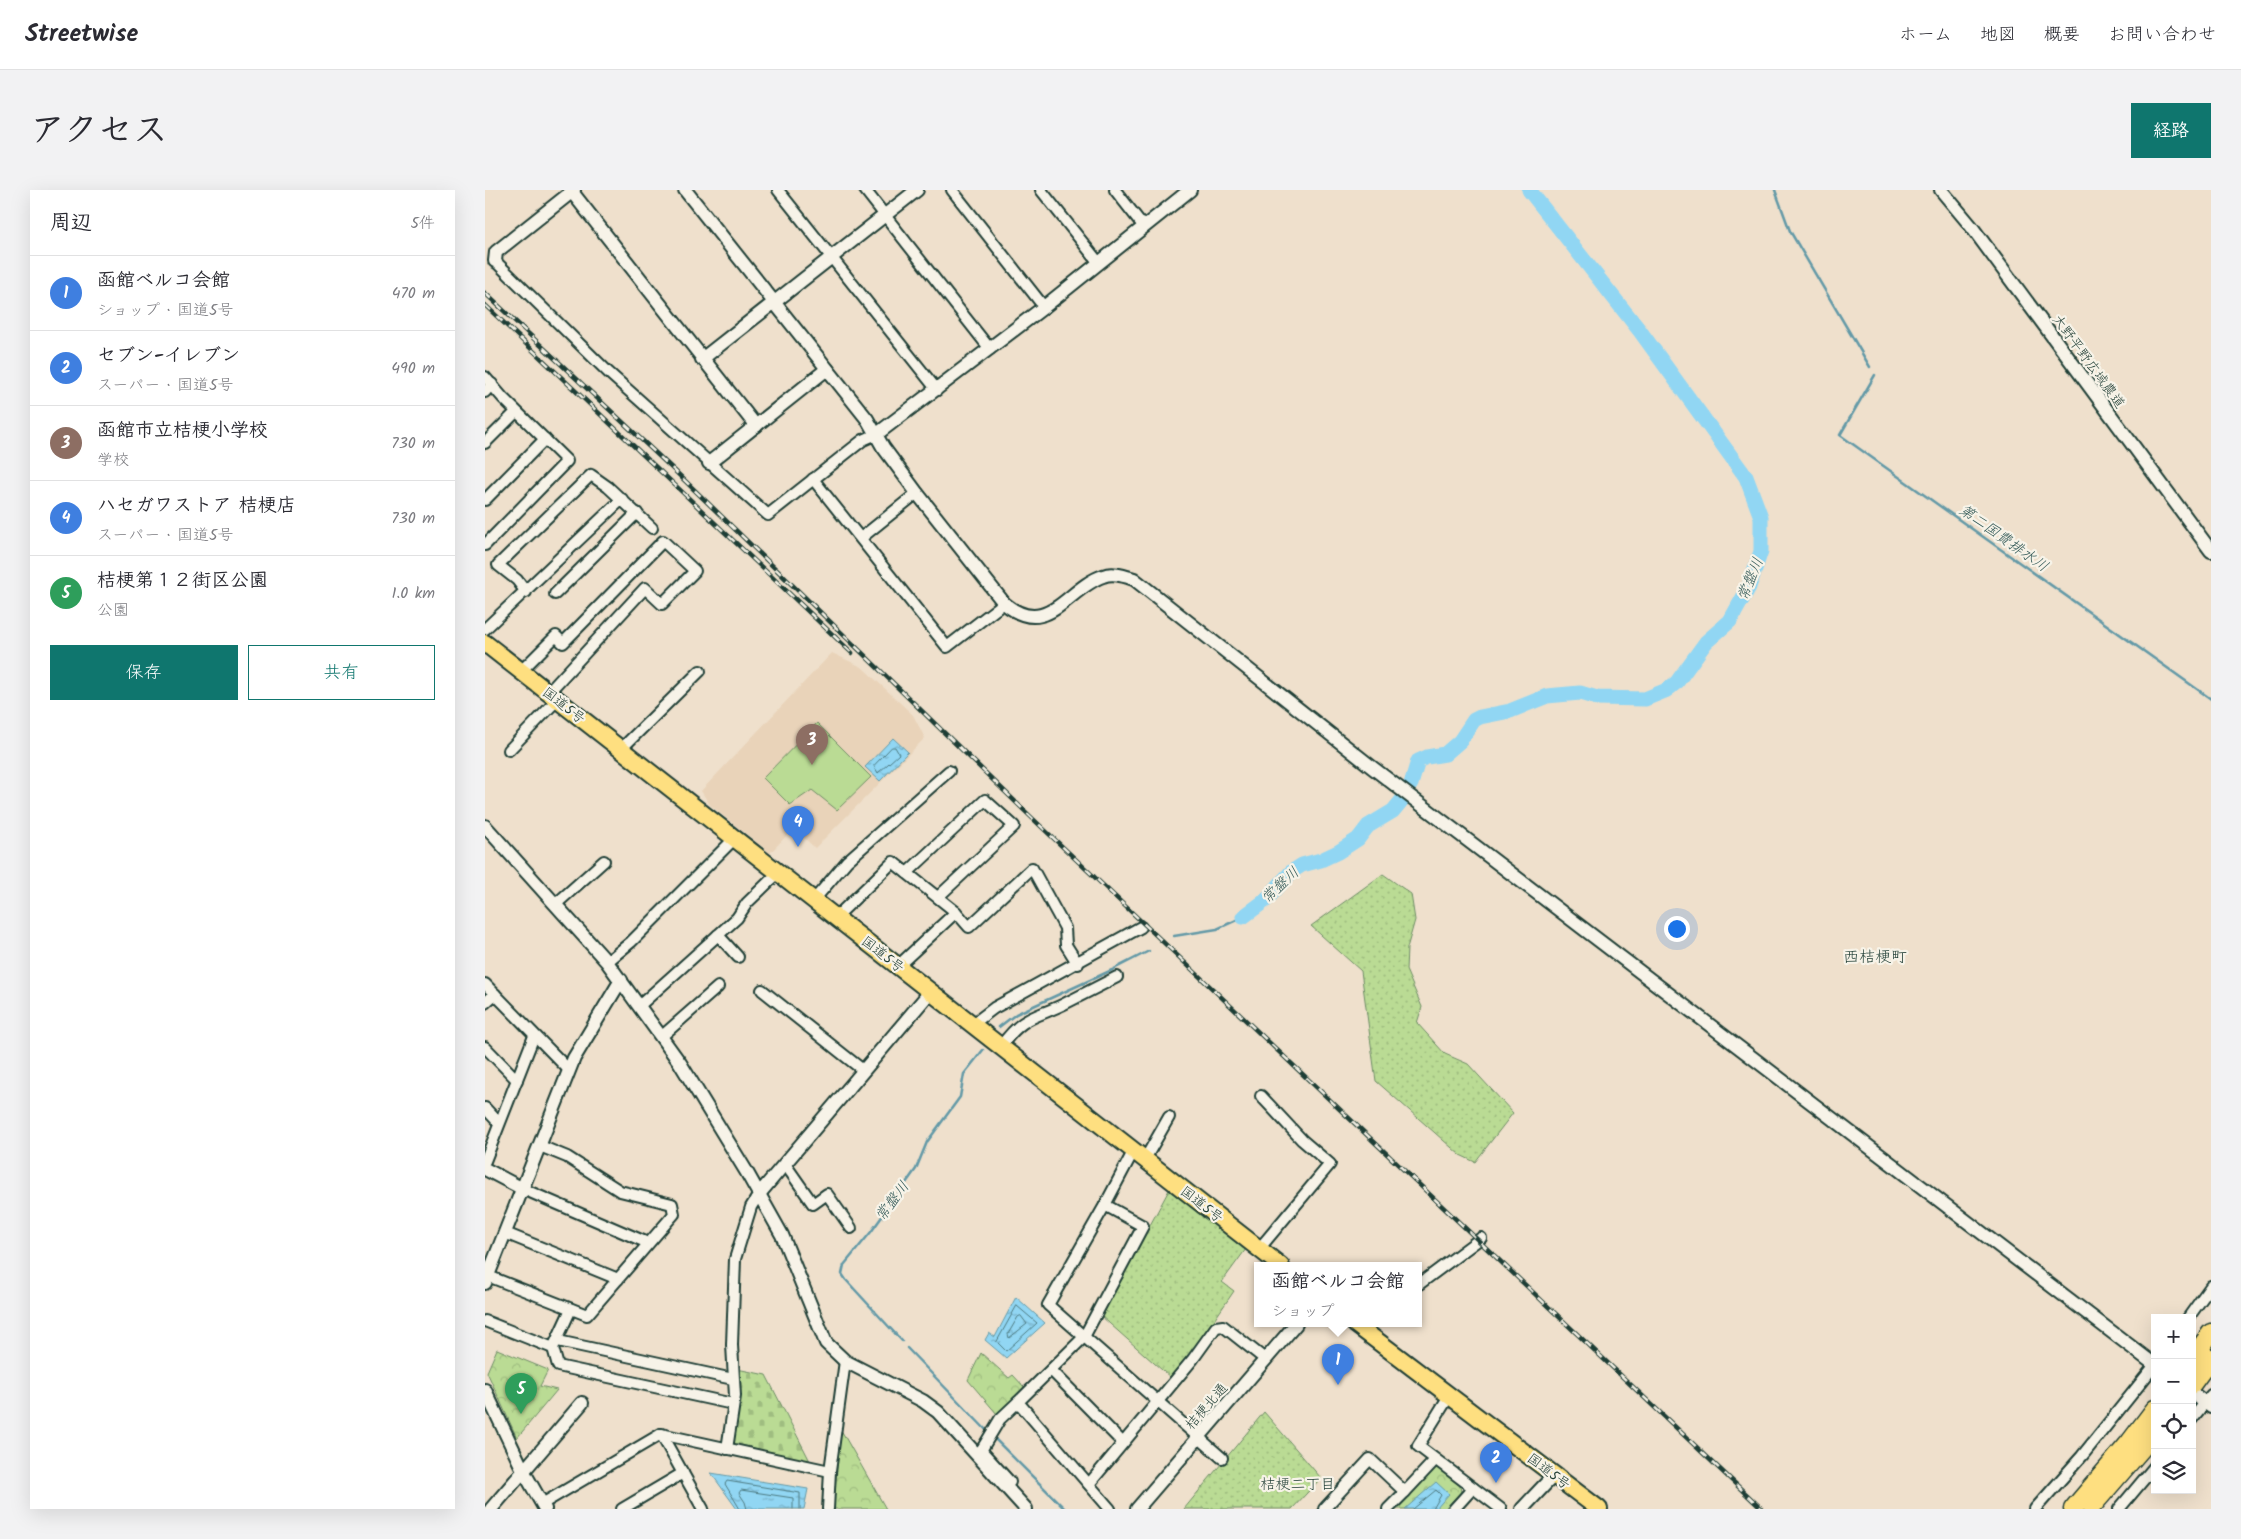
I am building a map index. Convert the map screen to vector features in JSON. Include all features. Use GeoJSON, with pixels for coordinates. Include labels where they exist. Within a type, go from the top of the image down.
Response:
{"type":"FeatureCollection","features":[{"type":"Feature","properties":{"kind":"highway","name":"国道5号"},"geometry":{"type":"LineString","coordinates":[[485,643],[899,965],[1276,1262]]}},
{"type":"Feature","properties":{"kind":"highway","name":"国道5号"},"geometry":{"type":"LineString","coordinates":[[1363,1327],[1449,1396],[1599,1509]]}},
{"type":"Feature","properties":{"kind":"highway"},"geometry":{"type":"LineString","coordinates":[[2196,1354],[2211,1333]]}},
{"type":"Feature","properties":{"kind":"highway"},"geometry":{"type":"LineString","coordinates":[[2196,1379],[2211,1358]]}},
{"type":"Feature","properties":{"kind":"highway"},"geometry":{"type":"LineString","coordinates":[[2073,1509],[2151,1414]]}},
{"type":"Feature","properties":{"kind":"highway"},"geometry":{"type":"LineString","coordinates":[[2089,1509],[2151,1438]]}},
{"type":"Feature","properties":{"kind":"street"},"geometry":{"type":"LineString","coordinates":[[685,190],[877,434],[883,447],[917,493],[1004,603],[1014,612],[1028,616],[1042,615],[1057,608],[1089,583],[1103,575],[1115,574],[1134,579],[1373,768],[2151,1362]]}},
{"type":"Feature","properties":{"kind":"street"},"geometry":{"type":"LineString","coordinates":[[778,190],[937,390]]}},
{"type":"Feature","properties":{"kind":"street"},"geometry":{"type":"LineString","coordinates":[[865,190],[990,349]]}},
{"type":"Feature","properties":{"kind":"street"},"geometry":{"type":"LineString","coordinates":[[703,359],[917,190]]}},
{"type":"Feature","properties":{"kind":"street"},"geometry":{"type":"LineString","coordinates":[[952,190],[1044,307]]}},
{"type":"Feature","properties":{"kind":"street"},"geometry":{"type":"LineString","coordinates":[[1041,190],[1099,264]]}},
{"type":"Feature","properties":{"kind":"street"},"geometry":{"type":"LineString","coordinates":[[1115,190],[1144,227]]}},
{"type":"Feature","properties":{"kind":"street"},"geometry":{"type":"LineString","coordinates":[[756,426],[573,191],[496,252],[495,261],[609,373],[768,516],[863,440],[877,434],[937,390],[1099,264],[1190,190]]}},
{"type":"Feature","properties":{"kind":"street","name":"大野平野広域農道"},"geometry":{"type":"LineString","coordinates":[[1941,190],[1971,226],[2209,544]]}},
{"type":"Feature","properties":{"kind":"street"},"geometry":{"type":"LineString","coordinates":[[709,463],[827,369]]}},
{"type":"Feature","properties":{"kind":"street"},"geometry":{"type":"LineString","coordinates":[[485,392],[489,380]]}},
{"type":"Feature","properties":{"kind":"street"},"geometry":{"type":"LineString","coordinates":[[485,545],[567,461],[516,412],[489,380]]}},
{"type":"Feature","properties":{"kind":"street"},"geometry":{"type":"LineString","coordinates":[[485,443],[516,412]]}},
{"type":"Feature","properties":{"kind":"street"},"geometry":{"type":"LineString","coordinates":[[485,500],[545,439]]}},
{"type":"Feature","properties":{"kind":"street"},"geometry":{"type":"LineString","coordinates":[[526,592],[517,580],[498,565],[591,475],[622,499],[652,528]]}},
{"type":"Feature","properties":{"kind":"street"},"geometry":{"type":"LineString","coordinates":[[813,479],[947,647],[1004,603]]}},
{"type":"Feature","properties":{"kind":"street"},"geometry":{"type":"LineString","coordinates":[[861,538],[917,493]]}},
{"type":"Feature","properties":{"kind":"street"},"geometry":{"type":"LineString","coordinates":[[485,629],[622,499]]}},
{"type":"Feature","properties":{"kind":"street"},"geometry":{"type":"LineString","coordinates":[[555,594],[637,513]]}},
{"type":"Feature","properties":{"kind":"street"},"geometry":{"type":"LineString","coordinates":[[509,750],[645,588],[662,604],[695,572],[663,541],[563,643],[556,636],[521,671]]}},
{"type":"Feature","properties":{"kind":"street"},"geometry":{"type":"LineString","coordinates":[[621,749],[699,671]]}},
{"type":"Feature","properties":{"kind":"street"},"geometry":{"type":"LineString","coordinates":[[814,900],[847,861],[949,771]]}},
{"type":"Feature","properties":{"kind":"street"},"geometry":{"type":"LineString","coordinates":[[907,874],[985,800],[1014,826],[938,897]]}},
{"type":"Feature","properties":{"kind":"street"},"geometry":{"type":"LineString","coordinates":[[485,826],[607,962],[695,1087],[759,1194],[791,1257],[820,1333],[833,1352],[845,1361],[923,1401],[980,1452],[1033,1509]]}},
{"type":"Feature","properties":{"kind":"street"},"geometry":{"type":"LineString","coordinates":[[607,962],[631,942],[735,838]]}},
{"type":"Feature","properties":{"kind":"street"},"geometry":{"type":"LineString","coordinates":[[555,904],[604,860]]}},
{"type":"Feature","properties":{"kind":"street"},"geometry":{"type":"LineString","coordinates":[[836,917],[893,862],[956,912],[969,927],[1032,868],[1065,928],[1066,945],[1078,964]]}},
{"type":"Feature","properties":{"kind":"street"},"geometry":{"type":"LineString","coordinates":[[639,1006],[718,935],[779,872]]}},
{"type":"Feature","properties":{"kind":"street"},"geometry":{"type":"LineString","coordinates":[[899,965],[956,912]]}},
{"type":"Feature","properties":{"kind":"street"},"geometry":{"type":"LineString","coordinates":[[973,1024],[994,1008],[1078,964],[1141,927]]}},
{"type":"Feature","properties":{"kind":"street"},"geometry":{"type":"LineString","coordinates":[[718,935],[738,957]]}},
{"type":"Feature","properties":{"kind":"street"},"geometry":{"type":"LineString","coordinates":[[1001,1046],[1015,1028],[1026,1020],[1117,978]]}},
{"type":"Feature","properties":{"kind":"street"},"geometry":{"type":"LineString","coordinates":[[540,1146],[567,1157],[620,1191],[672,1204],[675,1214],[587,1315],[487,1279],[569,1070],[621,980]]}},
{"type":"Feature","properties":{"kind":"street"},"geometry":{"type":"LineString","coordinates":[[485,984],[569,1070]]}},
{"type":"Feature","properties":{"kind":"street"},"geometry":{"type":"LineString","coordinates":[[661,1037],[718,987]]}},
{"type":"Feature","properties":{"kind":"street"},"geometry":{"type":"LineString","coordinates":[[761,990],[864,1071]]}},
{"type":"Feature","properties":{"kind":"street"},"geometry":{"type":"LineString","coordinates":[[727,1449],[733,1404],[732,1320],[735,1259],[751,1208],[759,1194],[931,991]]}},
{"type":"Feature","properties":{"kind":"street"},"geometry":{"type":"LineString","coordinates":[[485,1003],[495,994]]}},
{"type":"Feature","properties":{"kind":"street"},"geometry":{"type":"LineString","coordinates":[[485,1161],[535,1036]]}},
{"type":"Feature","properties":{"kind":"street"},"geometry":{"type":"LineString","coordinates":[[485,1047],[517,1080]]}},
{"type":"Feature","properties":{"kind":"street"},"geometry":{"type":"LineString","coordinates":[[1259,1249],[1330,1164],[1302,1140],[1261,1096]]}},
{"type":"Feature","properties":{"kind":"street"},"geometry":{"type":"LineString","coordinates":[[485,1108],[499,1123]]}},
{"type":"Feature","properties":{"kind":"street"},"geometry":{"type":"LineString","coordinates":[[1169,1116],[1139,1154],[1105,1205],[1047,1305],[1222,1458]]}},
{"type":"Feature","properties":{"kind":"street"},"geometry":{"type":"LineString","coordinates":[[785,1164],[813,1204],[827,1194],[851,1228]]}},
{"type":"Feature","properties":{"kind":"street"},"geometry":{"type":"LineString","coordinates":[[485,1168],[523,1189],[648,1243]]}},
{"type":"Feature","properties":{"kind":"street"},"geometry":{"type":"LineString","coordinates":[[980,1452],[1000,1419],[1084,1337],[1143,1226],[1105,1205]]}},
{"type":"Feature","properties":{"kind":"street"},"geometry":{"type":"LineString","coordinates":[[505,1233],[618,1279]]}},
{"type":"Feature","properties":{"kind":"street"},"geometry":{"type":"LineString","coordinates":[[1422,1281],[1481,1238]]}},
{"type":"Feature","properties":{"kind":"street"},"geometry":{"type":"LineString","coordinates":[[2192,1314],[2211,1286]]}},
{"type":"Feature","properties":{"kind":"street"},"geometry":{"type":"LineString","coordinates":[[571,1309],[556,1345],[558,1366],[733,1404]]}},
{"type":"Feature","properties":{"kind":"street"},"geometry":{"type":"LineString","coordinates":[[485,1321],[556,1345],[733,1378]]}},
{"type":"Feature","properties":{"kind":"street"},"geometry":{"type":"LineString","coordinates":[[1089,1484],[1158,1402],[1216,1327],[1223,1326],[1266,1360]]}},
{"type":"Feature","properties":{"kind":"street","name":"桔梗北通"},"geometry":{"type":"LineString","coordinates":[[1137,1509],[1294,1327]]}},
{"type":"Feature","properties":{"kind":"street"},"geometry":{"type":"LineString","coordinates":[[828,1509],[830,1471],[845,1361]]}},
{"type":"Feature","properties":{"kind":"street"},"geometry":{"type":"LineString","coordinates":[[1051,1370],[1123,1443]]}},
{"type":"Feature","properties":{"kind":"street"},"geometry":{"type":"LineString","coordinates":[[2035,1509],[2082,1456],[2151,1370]]}},
{"type":"Feature","properties":{"kind":"street"},"geometry":{"type":"LineString","coordinates":[[485,1390],[523,1472],[544,1506],[661,1434],[830,1471]]}},
{"type":"Feature","properties":{"kind":"street"},"geometry":{"type":"LineString","coordinates":[[2196,1395],[2209,1401],[2196,1415]]}},
{"type":"Feature","properties":{"kind":"street"},"geometry":{"type":"LineString","coordinates":[[1449,1396],[1418,1446],[1501,1509]]}},
{"type":"Feature","properties":{"kind":"street"},"geometry":{"type":"LineString","coordinates":[[1018,1402],[1110,1509]]}},
{"type":"Feature","properties":{"kind":"street"},"geometry":{"type":"LineString","coordinates":[[491,1509],[582,1403]]}},
{"type":"Feature","properties":{"kind":"street"},"geometry":{"type":"LineString","coordinates":[[661,1434],[703,1509]]}},
{"type":"Feature","properties":{"kind":"street"},"geometry":{"type":"LineString","coordinates":[[980,1452],[1026,1509]]}},
{"type":"Feature","properties":{"kind":"street"},"geometry":{"type":"LineString","coordinates":[[1324,1509],[1371,1459],[1405,1492]]}},
{"type":"Feature","properties":{"kind":"street"},"geometry":{"type":"LineString","coordinates":[[1388,1509],[1435,1460]]}},
{"type":"Feature","properties":{"kind":"street"},"geometry":{"type":"LineString","coordinates":[[2119,1509],[2151,1471]]}},
{"type":"Feature","properties":{"kind":"street"},"geometry":{"type":"LineString","coordinates":[[622,1509],[683,1473]]}},
{"type":"Feature","properties":{"kind":"street"},"geometry":{"type":"LineString","coordinates":[[1522,1509],[1554,1475]]}},
{"type":"Feature","properties":{"kind":"street"},"geometry":{"type":"LineString","coordinates":[[1453,1509],[1473,1488]]}},
{"type":"Feature","properties":{"kind":"shaded area"},"geometry":{"type":"Polygon","coordinates":[[[832,653],[862,667],[913,715],[925,738],[815,848],[794,828],[770,853],[710,805],[701,791],[832,653]]]}},
{"type":"Feature","properties":{"kind":"green space"},"geometry":{"type":"Polygon","coordinates":[[[817,723],[871,777],[837,810],[812,790],[790,805],[763,778],[817,723]]]}},
{"type":"Feature","properties":{"kind":"green space"},"geometry":{"type":"Polygon","coordinates":[[[1383,874],[1411,894],[1415,920],[1407,948],[1406,970],[1422,1007],[1417,1023],[1445,1054],[1468,1064],[1513,1113],[1475,1162],[1460,1155],[1376,1081],[1361,971],[1311,926],[1383,874]]]}},
{"type":"Feature","properties":{"kind":"green space"},"geometry":{"type":"Polygon","coordinates":[[[1169,1190],[1246,1249],[1222,1282],[1234,1291],[1189,1357],[1171,1378],[1101,1316],[1169,1190]]]}},
{"type":"Feature","properties":{"kind":"green space"},"geometry":{"type":"Polygon","coordinates":[[[497,1349],[548,1370],[540,1386],[557,1390],[517,1438],[487,1372],[497,1349]]]}},
{"type":"Feature","properties":{"kind":"green space"},"geometry":{"type":"Polygon","coordinates":[[[981,1353],[1009,1378],[1013,1375],[1025,1388],[997,1414],[968,1380],[981,1353]]]}},
{"type":"Feature","properties":{"kind":"green space"},"geometry":{"type":"Polygon","coordinates":[[[737,1369],[766,1375],[810,1461],[732,1443],[737,1369]]]}},
{"type":"Feature","properties":{"kind":"green space"},"geometry":{"type":"Polygon","coordinates":[[[1264,1412],[1321,1478],[1292,1509],[1184,1509],[1264,1412]]]}},
{"type":"Feature","properties":{"kind":"green space"},"geometry":{"type":"Polygon","coordinates":[[[841,1430],[886,1509],[833,1509],[841,1430]]]}},
{"type":"Feature","properties":{"kind":"green space"},"geometry":{"type":"Polygon","coordinates":[[[1437,1467],[1460,1486],[1461,1492],[1445,1509],[1394,1509],[1432,1468],[1437,1467]]]}},
{"type":"Feature","properties":{"kind":"water"},"geometry":{"type":"Polygon","coordinates":[[[893,738],[908,752],[880,781],[865,767],[893,738]]]}},
{"type":"Feature","properties":{"kind":"water"},"geometry":{"type":"Polygon","coordinates":[[[1016,1297],[1045,1323],[1006,1358],[985,1340],[989,1333],[995,1337],[1016,1297]]]}},
{"type":"Feature","properties":{"kind":"water"},"geometry":{"type":"Polygon","coordinates":[[[711,1473],[808,1489],[804,1509],[737,1509],[711,1473]]]}},
{"type":"Feature","properties":{"kind":"water"},"geometry":{"type":"Polygon","coordinates":[[[1436,1482],[1449,1494],[1436,1509],[1405,1509],[1436,1482]]]}},
{"type":"Feature","properties":{"kind":"waterway","name":"常盤川"},"geometry":{"type":"LineString","coordinates":[[1411,784],[1418,761],[1427,757],[1445,754],[1460,741],[1474,720],[1480,717],[1510,711],[1547,696],[1580,693],[1597,698],[1645,699],[1667,690],[1677,682],[1706,642],[1730,621],[1749,587],[1761,551],[1761,517],[1746,477],[1640,331],[1529,190]]}},
{"type":"Feature","properties":{"kind":"waterway","name":"第二国費排水川"},"geometry":{"type":"LineString","coordinates":[[1775,190],[1790,231],[1870,367]]}},
{"type":"Feature","properties":{"kind":"waterway","name":"第二国費排水川"},"geometry":{"type":"LineString","coordinates":[[1875,375],[1840,435],[2211,699]]}},
{"type":"Feature","properties":{"kind":"waterway","name":"常盤川"},"geometry":{"type":"LineString","coordinates":[[1243,917],[1266,900],[1291,872],[1302,865],[1321,860],[1338,852],[1358,839],[1368,826],[1393,811],[1402,800]]}},
{"type":"Feature","properties":{"kind":"waterway","name":"常盤川"},"geometry":{"type":"LineString","coordinates":[[1174,936],[1217,929],[1243,917]]}},
{"type":"Feature","properties":{"kind":"waterway","name":"常盤川"},"geometry":{"type":"LineString","coordinates":[[999,1027],[1016,1014],[1149,951]]}},
{"type":"Feature","properties":{"kind":"waterway","name":"常盤川"},"geometry":{"type":"LineString","coordinates":[[902,1341],[846,1280],[842,1274],[844,1265],[871,1232],[916,1169],[927,1142],[960,1097],[964,1074],[983,1050]]}},
{"type":"Feature","properties":{"kind":"waterway","name":"常盤川"},"geometry":{"type":"LineString","coordinates":[[907,1348],[988,1432]]}},
{"type":"Feature","properties":{"kind":"waterway","name":"常盤川"},"geometry":{"type":"LineString","coordinates":[[992,1436],[1065,1509]]}},
{"type":"Feature","properties":{"kind":"railway"},"geometry":{"type":"LineString","coordinates":[[485,293],[676,472],[1030,816],[1762,1509]]}},
{"type":"Feature","properties":{"kind":"railway"},"geometry":{"type":"LineString","coordinates":[[485,305],[852,653]]}},
{"type":"Feature","properties":{"kind":"place","name":"函館市立桔梗小学校"},"geometry":{"type":"Point","coordinates":[812,765]}},
{"type":"Feature","properties":{"kind":"place","name":"ハセガワストア 桔梗店"},"geometry":{"type":"Point","coordinates":[798,847]}},
{"type":"Feature","properties":{"kind":"place","name":"函館ベルコ会館"},"geometry":{"type":"Point","coordinates":[1338,1385]}},
{"type":"Feature","properties":{"kind":"place","name":"桔梗第１２街区公園"},"geometry":{"type":"Point","coordinates":[521,1414]}},
{"type":"Feature","properties":{"kind":"place","name":"セブン-イレブン"},"geometry":{"type":"Point","coordinates":[1496,1483]}},
{"type":"Feature","properties":{"kind":"district","name":"西桔梗町"},"geometry":{"type":"Point","coordinates":[1875,956]}},
{"type":"Feature","properties":{"kind":"district","name":"桔梗二丁目"},"geometry":{"type":"Point","coordinates":[1298,1484]}}]}
